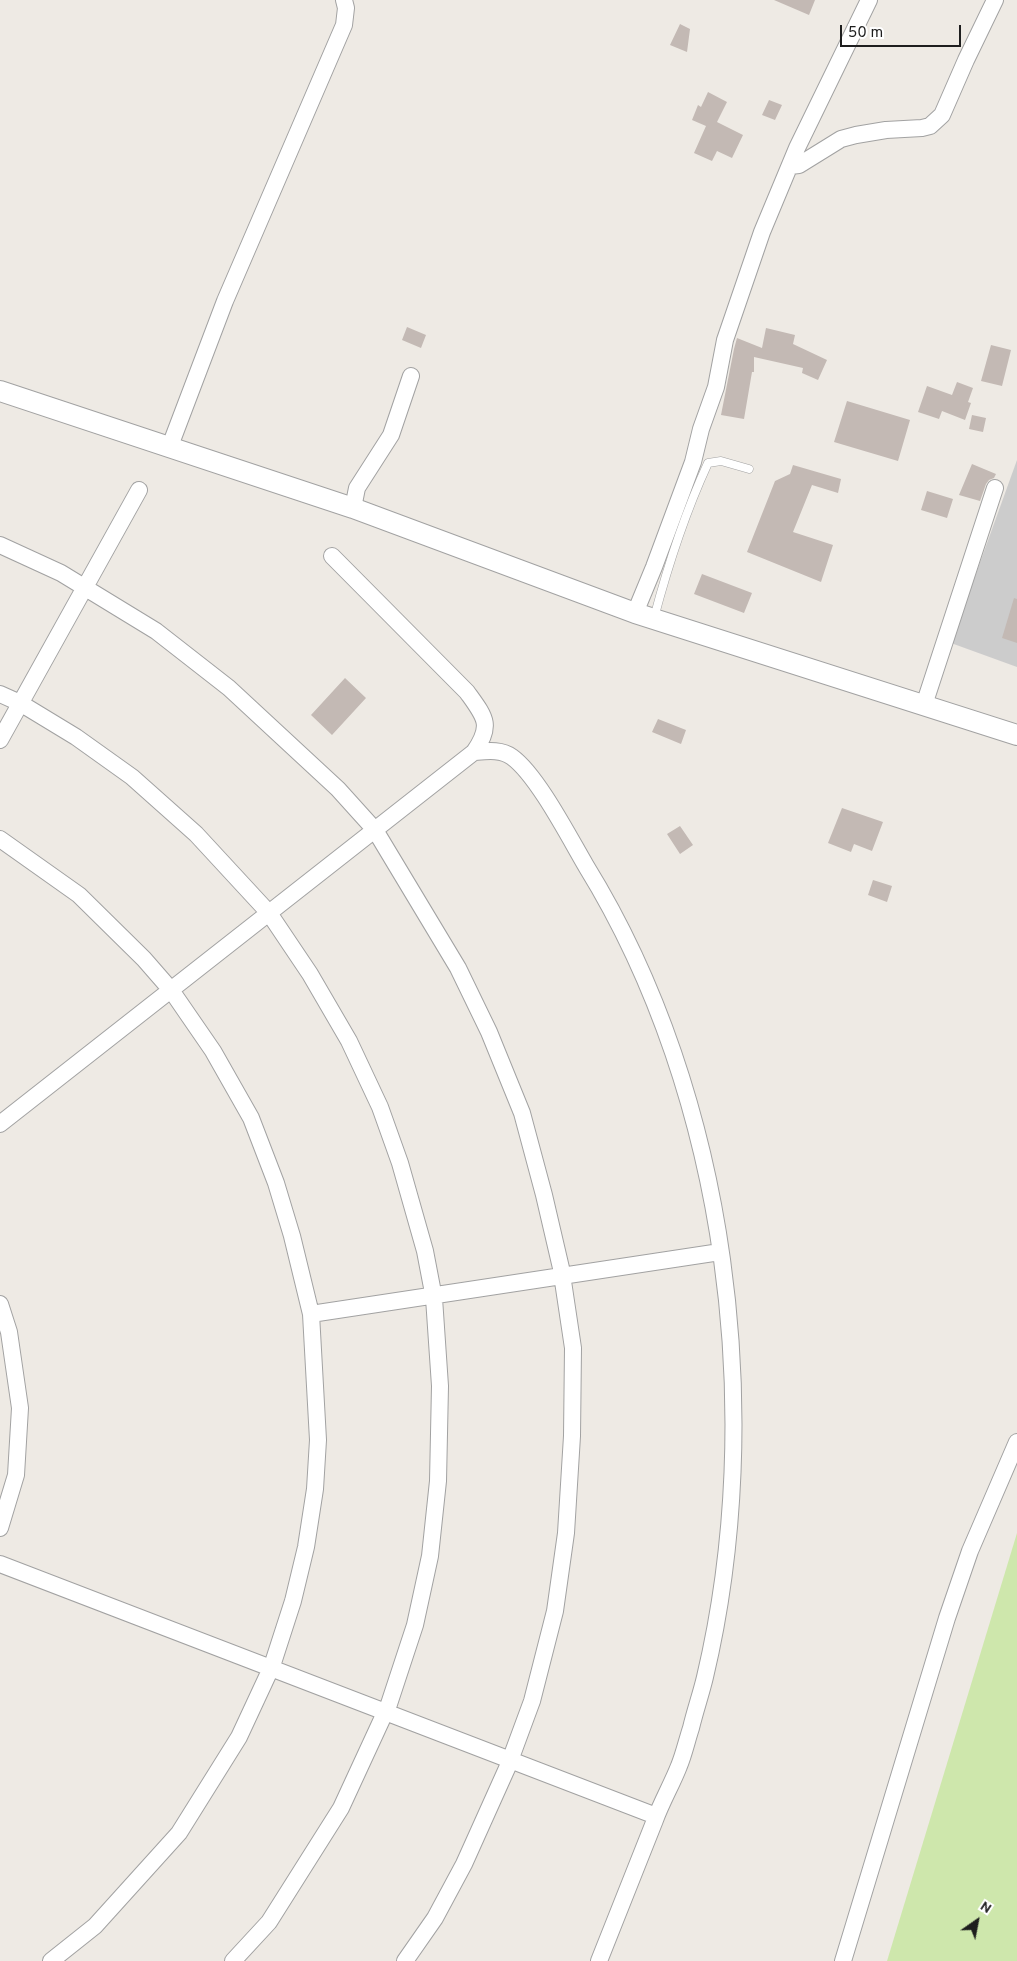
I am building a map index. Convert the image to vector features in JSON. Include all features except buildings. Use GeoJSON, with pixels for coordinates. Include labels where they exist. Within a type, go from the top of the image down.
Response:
{"type":"FeatureCollection","features":[{"type":"Feature","properties":{"kind":"street"},"geometry":{"type":"LineString","coordinates":[[170,446],[224,301],[344,25],[346,8],[344,0]]}},
{"type":"Feature","properties":{"kind":"street"},"geometry":{"type":"LineString","coordinates":[[644,616],[654,567],[693,462],[701,429],[716,387],[725,340],[762,232],[790,166],[869,0]]}},
{"type":"Feature","properties":{"kind":"street"},"geometry":{"type":"LineString","coordinates":[[790,166],[799,165],[841,140],[856,135],[886,130],[922,128],[935,122],[942,115],[995,0]]}},
{"type":"Feature","properties":{"kind":"street"},"geometry":{"type":"LineString","coordinates":[[353,508],[357,488],[391,436],[411,376]]}},
{"type":"Feature","properties":{"kind":"street"},"geometry":{"type":"LineString","coordinates":[[0,391],[353,508],[644,616],[1016,733]]}},
{"type":"Feature","properties":{"kind":"street"},"geometry":{"type":"LineString","coordinates":[[924,705],[995,488]]}},
{"type":"Feature","properties":{"kind":"street"},"geometry":{"type":"LineString","coordinates":[[0,740],[139,490]]}},
{"type":"Feature","properties":{"kind":"street"},"geometry":{"type":"LineString","coordinates":[[0,545],[61,573],[156,631],[243,701],[338,789],[375,830],[458,968],[490,1032],[522,1114],[561,1268],[573,1348],[572,1436],[566,1534],[555,1611],[532,1701],[508,1766],[464,1864],[435,1918],[405,1961]]}},
{"type":"Feature","properties":{"kind":"street"},"geometry":{"type":"LineString","coordinates":[[0,1124],[474,752],[484,737],[486,725],[467,692],[332,556]]}},
{"type":"Feature","properties":{"kind":"street"},"geometry":{"type":"LineString","coordinates":[[0,694],[20,703],[76,737],[132,777],[196,834],[269,913],[310,974],[349,1040],[380,1107],[400,1163],[425,1251],[434,1298],[440,1386],[438,1481],[430,1556],[415,1625],[388,1704],[341,1808],[269,1922],[233,1961]]}},
{"type":"Feature","properties":{"kind":"street"},"geometry":{"type":"LineString","coordinates":[[474,752],[495,750],[510,756],[528,773],[595,880],[626,935],[662,1020],[684,1088],[705,1167],[720,1252],[729,1322],[734,1406],[731,1490],[723,1579],[705,1676],[680,1764],[656,1816],[598,1961]]}},
{"type":"Feature","properties":{"kind":"street"},"geometry":{"type":"LineString","coordinates":[[0,839],[78,894],[144,958],[171,990],[213,1051],[251,1118],[276,1183],[292,1236],[311,1314],[318,1440],[306,1547],[293,1601],[272,1666],[239,1737],[179,1833],[96,1926],[51,1961]]}},
{"type":"Feature","properties":{"kind":"street"},"geometry":{"type":"LineString","coordinates":[[311,1314],[720,1252]]}},
{"type":"Feature","properties":{"kind":"street"},"geometry":{"type":"LineString","coordinates":[[0,1304],[9,1332],[20,1408],[16,1475],[0,1528]]}},
{"type":"Feature","properties":{"kind":"street"},"geometry":{"type":"LineString","coordinates":[[843,1961],[947,1618],[970,1551],[1017,1442]]}},
{"type":"Feature","properties":{"kind":"street"},"geometry":{"type":"LineString","coordinates":[[0,1564],[656,1816]]}},
{"type":"Feature","properties":{"kind":"lane"},"geometry":{"type":"LineString","coordinates":[[644,616],[664,579],[687,513],[708,463],[721,460],[750,469]]}},
{"type":"Feature","properties":{"kind":"shaded area"},"geometry":{"type":"Polygon","coordinates":[[[1017,460],[1017,667],[951,643],[1017,460]]]}},
{"type":"Feature","properties":{"kind":"green space"},"geometry":{"type":"Polygon","coordinates":[[[1017,1533],[1017,1961],[887,1961],[1017,1533]]]}}]}
